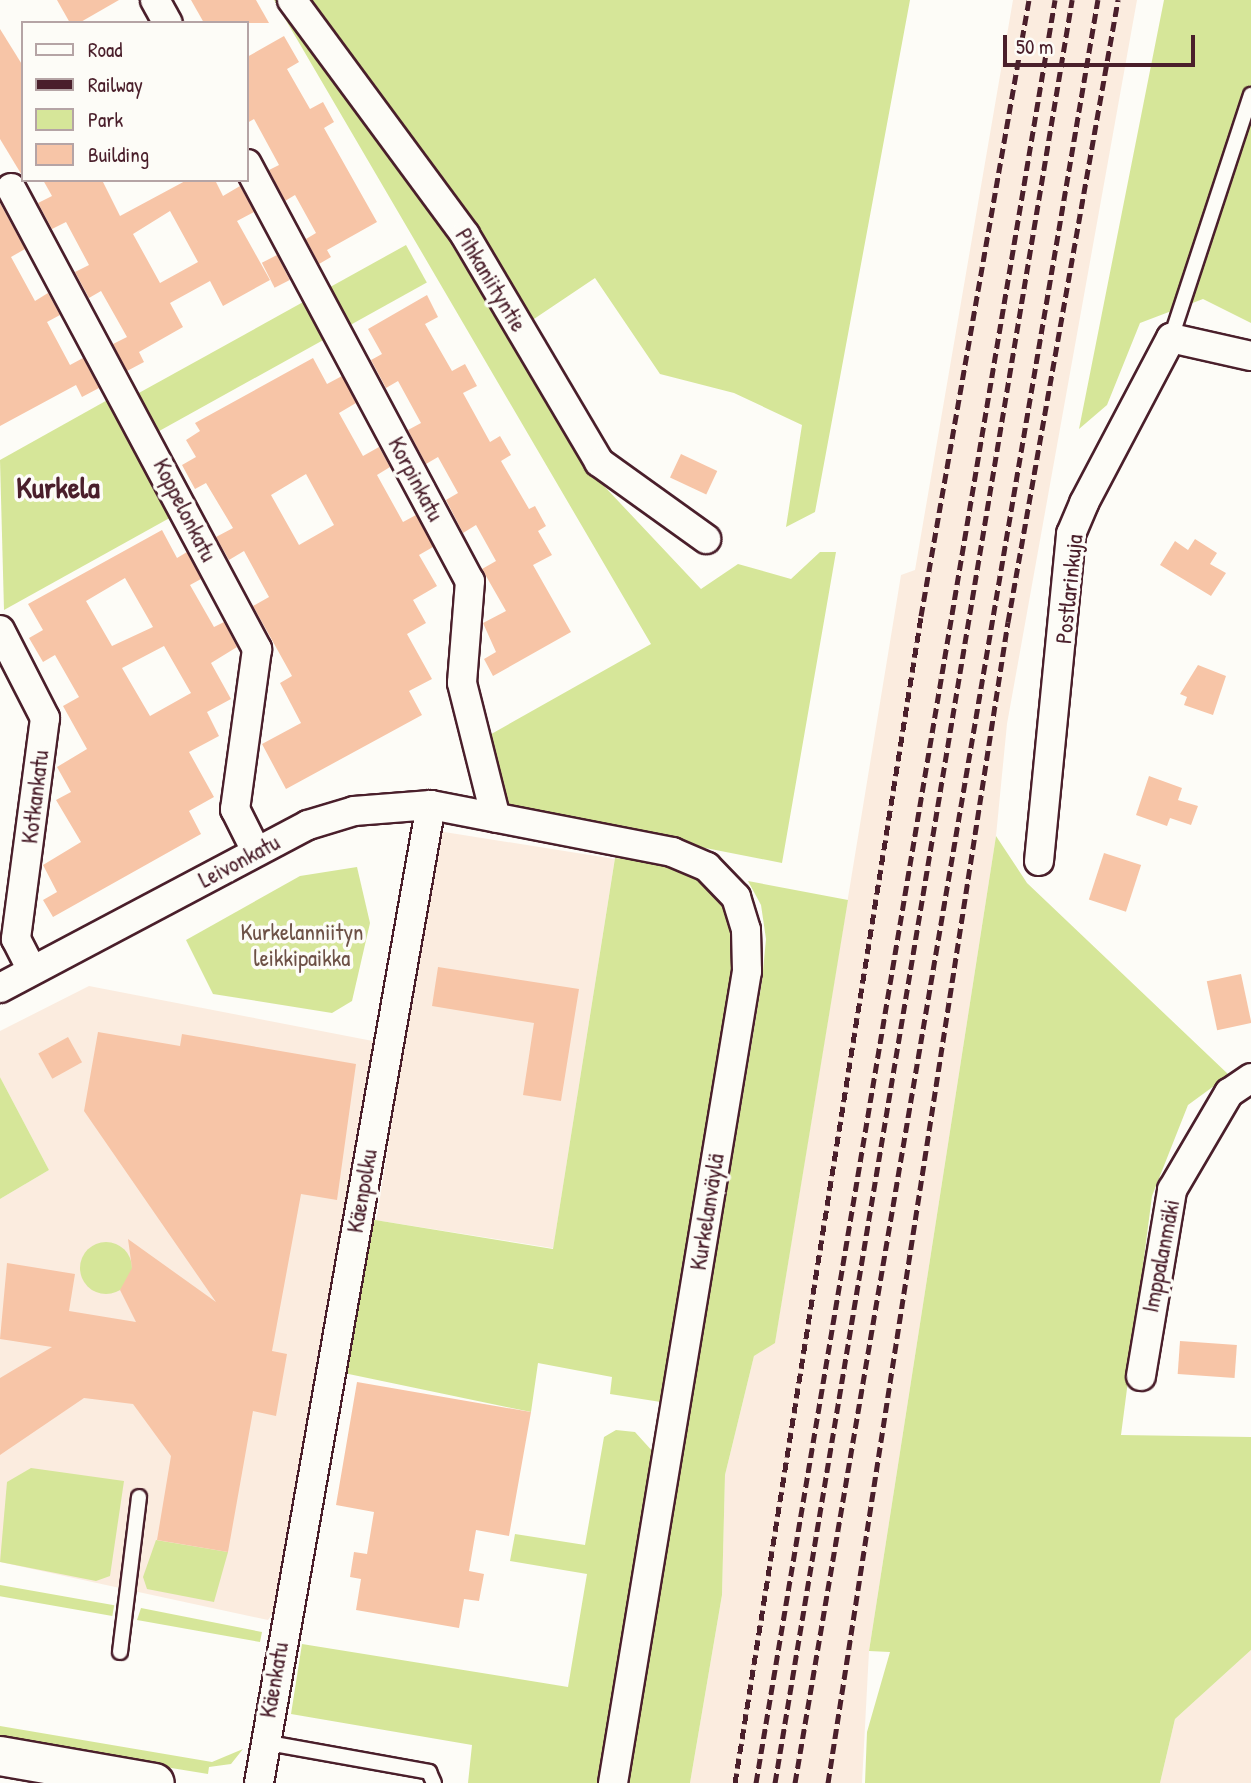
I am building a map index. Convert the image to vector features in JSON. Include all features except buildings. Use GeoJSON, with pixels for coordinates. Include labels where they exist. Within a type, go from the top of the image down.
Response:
{"type":"FeatureCollection","features":[{"type":"Feature","properties":{"kind":"street"},"geometry":{"type":"LineString","coordinates":[[156,0],[167,21]]}},
{"type":"Feature","properties":{"kind":"street","name":"Pihkaniityntie"},"geometry":{"type":"LineString","coordinates":[[292,0],[465,234],[599,461],[706,539]]}},
{"type":"Feature","properties":{"kind":"street","name":"Korpinkatu"},"geometry":{"type":"LineString","coordinates":[[248,166],[470,581],[462,683],[496,818]]}},
{"type":"Feature","properties":{"kind":"street","name":"Koppelonkatu"},"geometry":{"type":"LineString","coordinates":[[10,188],[257,649],[234,808],[256,852]]}},
{"type":"Feature","properties":{"kind":"street"},"geometry":{"type":"LineString","coordinates":[[1171,338],[1251,356]]}},
{"type":"Feature","properties":{"kind":"street","name":"Postlarinkuja"},"geometry":{"type":"LineString","coordinates":[[1039,861],[1072,534],[1171,338]]}},
{"type":"Feature","properties":{"kind":"street","name":"Kotkankatu"},"geometry":{"type":"LineString","coordinates":[[0,630],[45,718],[16,939],[32,970]]}},
{"type":"Feature","properties":{"kind":"street","name":"Leivonkatu"},"geometry":{"type":"LineString","coordinates":[[0,988],[256,852],[354,811],[431,805],[496,818]]}},
{"type":"Feature","properties":{"kind":"street","name":"Käenpolku"},"geometry":{"type":"LineString","coordinates":[[292,1577],[431,805]]}},
{"type":"Feature","properties":{"kind":"street","name":"Kurkelanväylä"},"geometry":{"type":"LineString","coordinates":[[496,818],[672,852],[707,867],[736,897],[747,930],[747,971],[613,1783]]}},
{"type":"Feature","properties":{"kind":"street","name":"Imppalanmäki"},"geometry":{"type":"LineString","coordinates":[[1141,1376],[1172,1190],[1229,1093],[1251,1079]]}},
{"type":"Feature","properties":{"kind":"street","name":"Käenkatu"},"geometry":{"type":"LineString","coordinates":[[258,1783],[292,1577]]}},
{"type":"Feature","properties":{"kind":"street"},"geometry":{"type":"LineString","coordinates":[[0,1756],[155,1783]]}},
{"type":"Feature","properties":{"kind":"lane"},"geometry":{"type":"LineString","coordinates":[[1171,338],[1251,95]]}},
{"type":"Feature","properties":{"kind":"lane"},"geometry":{"type":"LineString","coordinates":[[120,1652],[139,1497]]}},
{"type":"Feature","properties":{"kind":"lane"},"geometry":{"type":"LineString","coordinates":[[263,1742],[429,1772],[434,1783]]}},
{"type":"Feature","properties":{"kind":"shaded area"},"geometry":{"type":"Polygon","coordinates":[[[1013,0],[1137,0],[1007,724],[996,836],[869,1651],[862,1783],[690,1783],[722,1595],[725,1475],[754,1356],[775,1342],[901,575],[915,570],[1013,0]]]}},
{"type":"Feature","properties":{"kind":"shaded area"},"geometry":{"type":"Polygon","coordinates":[[[438,831],[615,859],[553,1248],[376,1220],[438,831]]]}},
{"type":"Feature","properties":{"kind":"shaded area"},"geometry":{"type":"Polygon","coordinates":[[[89,986],[378,1042],[276,1609],[268,1620],[0,1562],[0,1199],[49,1170],[0,1077],[0,1031],[89,986]]]}},
{"type":"Feature","properties":{"kind":"shaded area"},"geometry":{"type":"Polygon","coordinates":[[[1251,1650],[1251,1783],[1160,1783],[1175,1719],[1251,1650]]]}},
{"type":"Feature","properties":{"kind":"green space"},"geometry":{"type":"Polygon","coordinates":[[[274,0],[285,0],[448,239],[588,469],[701,589],[738,564],[791,579],[820,552],[836,552],[782,863],[507,809],[486,737],[651,644],[274,0]]]}},
{"type":"Feature","properties":{"kind":"green space"},"geometry":{"type":"Polygon","coordinates":[[[305,0],[910,0],[815,512],[786,527],[802,425],[734,393],[660,374],[595,278],[528,323],[305,0]]]}},
{"type":"Feature","properties":{"kind":"green space"},"geometry":{"type":"Polygon","coordinates":[[[1164,0],[1251,0],[1251,323],[1203,299],[1140,323],[1107,405],[1079,429],[1164,0]]]}},
{"type":"Feature","properties":{"kind":"green space"},"geometry":{"type":"Polygon","coordinates":[[[406,245],[427,283],[158,431],[137,394],[406,245]]]}},
{"type":"Feature","properties":{"kind":"green space"},"geometry":{"type":"Polygon","coordinates":[[[111,398],[175,515],[4,610],[0,460],[111,398]]]}},
{"type":"Feature","properties":{"kind":"green space"},"geometry":{"type":"Polygon","coordinates":[[[996,836],[1027,883],[1229,1075],[1188,1105],[1152,1196],[1121,1435],[1251,1437],[1251,1650],[1175,1719],[1160,1783],[865,1783],[867,1732],[890,1652],[869,1651],[996,836]]]}},
{"type":"Feature","properties":{"kind":"green space"},"geometry":{"type":"Polygon","coordinates":[[[615,858],[685,867],[722,895],[738,933],[739,971],[667,1403],[610,1394],[612,1377],[538,1363],[531,1412],[339,1372],[369,1219],[553,1249],[615,858]]]}},
{"type":"Feature","properties":{"kind":"green space","name":"Kurkelanniityn leikkipaikka"},"geometry":{"type":"Polygon","coordinates":[[[357,867],[370,923],[352,1001],[332,1013],[213,994],[186,940],[300,876],[357,867]]]}},
{"type":"Feature","properties":{"kind":"green space"},"geometry":{"type":"Polygon","coordinates":[[[748,881],[848,900],[775,1343],[754,1356],[725,1475],[722,1595],[690,1783],[628,1783],[762,981],[766,939],[761,905],[748,881]]]}},
{"type":"Feature","properties":{"kind":"green space"},"geometry":{"type":"Polygon","coordinates":[[[0,1077],[49,1170],[0,1199],[0,1077]]]}},
{"type":"Feature","properties":{"kind":"green space"},"geometry":{"type":"Polygon","coordinates":[[[106,1242],[116,1244],[124,1250],[130,1258],[130,1278],[124,1286],[116,1292],[106,1294],[96,1292],[88,1286],[82,1278],[80,1268],[82,1258],[88,1250],[96,1244],[106,1242]]]}},
{"type":"Feature","properties":{"kind":"green space"},"geometry":{"type":"Polygon","coordinates":[[[616,1430],[635,1432],[654,1453],[598,1783],[468,1783],[472,1745],[291,1714],[302,1644],[568,1687],[587,1574],[510,1561],[515,1534],[585,1545],[604,1437],[616,1430]]]}},
{"type":"Feature","properties":{"kind":"green space"},"geometry":{"type":"Polygon","coordinates":[[[31,1468],[124,1481],[110,1576],[96,1581],[0,1562],[7,1482],[31,1468]]]}},
{"type":"Feature","properties":{"kind":"green space"},"geometry":{"type":"Polygon","coordinates":[[[156,1540],[228,1552],[214,1602],[147,1589],[143,1577],[156,1540]]]}},
{"type":"Feature","properties":{"kind":"green space"},"geometry":{"type":"Polygon","coordinates":[[[0,1585],[114,1605],[112,1616],[0,1596],[0,1585]]]}},
{"type":"Feature","properties":{"kind":"green space"},"geometry":{"type":"Polygon","coordinates":[[[141,1608],[262,1632],[260,1642],[137,1620],[141,1608]]]}},
{"type":"Feature","properties":{"kind":"green space"},"geometry":{"type":"Polygon","coordinates":[[[0,1726],[212,1762],[243,1749],[231,1764],[209,1767],[208,1774],[0,1740],[0,1726]]]}},
{"type":"Feature","properties":{"kind":"railway"},"geometry":{"type":"LineString","coordinates":[[735,1783],[921,616],[1029,0]]}},
{"type":"Feature","properties":{"kind":"railway"},"geometry":{"type":"LineString","coordinates":[[756,1783],[1055,0]]}},
{"type":"Feature","properties":{"kind":"railway"},"geometry":{"type":"LineString","coordinates":[[775,1783],[1072,0]]}},
{"type":"Feature","properties":{"kind":"railway"},"geometry":{"type":"LineString","coordinates":[[795,1783],[1098,0]]}},
{"type":"Feature","properties":{"kind":"railway"},"geometry":{"type":"LineString","coordinates":[[828,1783],[1008,622],[1118,0]]}},
{"type":"Feature","properties":{"kind":"district","name":"Kurkela"},"geometry":{"type":"Point","coordinates":[58,487]}}]}
